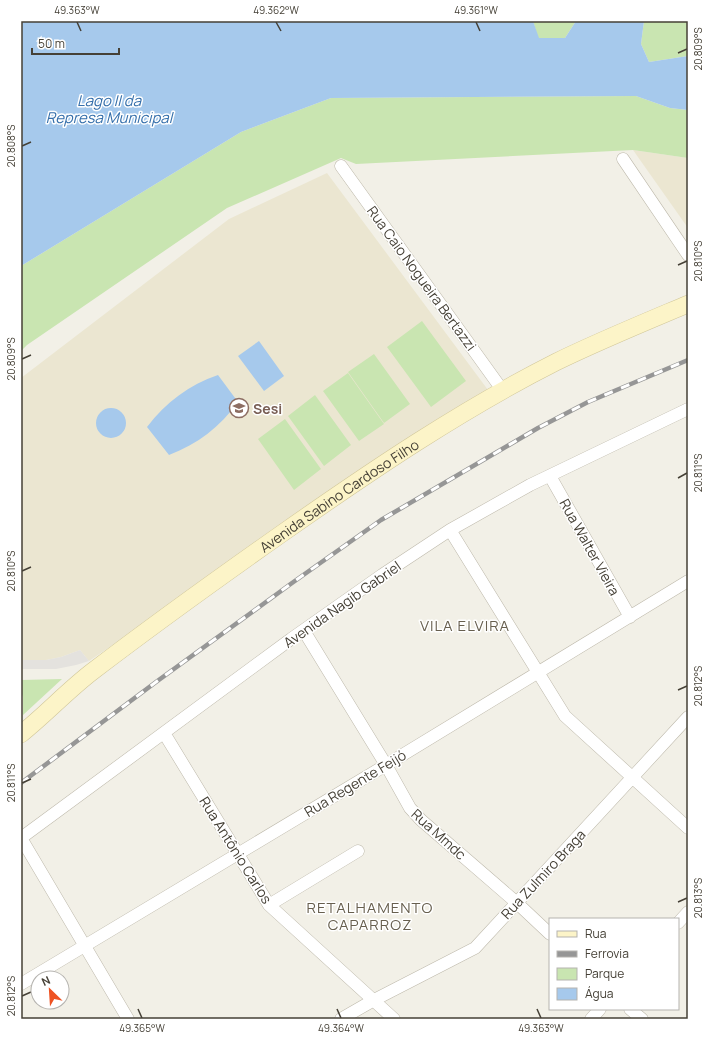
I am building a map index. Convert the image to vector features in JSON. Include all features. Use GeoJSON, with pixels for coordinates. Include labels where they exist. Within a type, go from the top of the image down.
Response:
{"type":"FeatureCollection","features":[{"type":"Feature","properties":{"kind":"main road","name":"Avenida Sabino Cardoso Filho"},"geometry":{"type":"LineString","coordinates":[[23,731],[92,672],[209,584],[343,491],[430,434],[503,391],[556,363],[616,334],[688,304]]}},
{"type":"Feature","properties":{"kind":"street"},"geometry":{"type":"LineString","coordinates":[[623,159],[688,254]]}},
{"type":"Feature","properties":{"kind":"street","name":"Rua Caio Nogueira Bertazzi"},"geometry":{"type":"LineString","coordinates":[[341,166],[503,391]]}},
{"type":"Feature","properties":{"kind":"street","name":"Avenida Nagib Gabriel"},"geometry":{"type":"LineString","coordinates":[[21,838],[382,575],[450,530],[530,485],[688,409]]}},
{"type":"Feature","properties":{"kind":"street","name":"Rua Walter Vieira"},"geometry":{"type":"LineString","coordinates":[[550,476],[630,617]]}},
{"type":"Feature","properties":{"kind":"street"},"geometry":{"type":"LineString","coordinates":[[450,530],[565,716],[688,828]]}},
{"type":"Feature","properties":{"kind":"street","name":"Rua Regente Feijó"},"geometry":{"type":"LineString","coordinates":[[21,984],[386,765],[688,581]]}},
{"type":"Feature","properties":{"kind":"street","name":"Rua Mmdc"},"geometry":{"type":"LineString","coordinates":[[304,631],[386,765],[410,808],[421,820],[517,903],[549,933]]}},
{"type":"Feature","properties":{"kind":"street","name":"Rua Zulmiro Braga"},"geometry":{"type":"LineString","coordinates":[[341,1019],[374,1000],[475,948],[688,717]]}},
{"type":"Feature","properties":{"kind":"street","name":"Rua Antônio Carlos"},"geometry":{"type":"LineString","coordinates":[[164,733],[269,905],[394,1019]]}},
{"type":"Feature","properties":{"kind":"street"},"geometry":{"type":"LineString","coordinates":[[21,838],[128,1019]]}},
{"type":"Feature","properties":{"kind":"street"},"geometry":{"type":"LineString","coordinates":[[269,905],[358,851]]}},
{"type":"Feature","properties":{"kind":"street"},"geometry":{"type":"LineString","coordinates":[[679,922],[688,912]]}},
{"type":"Feature","properties":{"kind":"street"},"geometry":{"type":"LineString","coordinates":[[591,1019],[599,1010]]}},
{"type":"Feature","properties":{"kind":"street"},"geometry":{"type":"LineString","coordinates":[[631,1010],[642,1019]]}},
{"type":"Feature","properties":{"kind":"shaded area"},"geometry":{"type":"Polygon","coordinates":[[[633,150],[688,158],[688,228],[633,150]]]}},
{"type":"Feature","properties":{"kind":"shaded area","name":"Sesi"},"geometry":{"type":"Polygon","coordinates":[[[327,173],[488,390],[89,661],[80,650],[61,657],[46,660],[21,660],[21,378],[229,219],[327,173]]]}},
{"type":"Feature","properties":{"kind":"shaded area"},"geometry":{"type":"Polygon","coordinates":[[[80,650],[89,661],[56,669],[21,669],[21,660],[46,660],[61,657],[80,650]]]}},
{"type":"Feature","properties":{"kind":"green space"},"geometry":{"type":"Polygon","coordinates":[[[533,21],[576,21],[565,38],[538,38],[533,21]]]}},
{"type":"Feature","properties":{"kind":"green space"},"geometry":{"type":"Polygon","coordinates":[[[644,21],[688,21],[688,56],[649,62],[641,44],[644,21]]]}},
{"type":"Feature","properties":{"kind":"green space"},"geometry":{"type":"Polygon","coordinates":[[[636,96],[670,108],[688,110],[688,158],[633,150],[356,164],[341,158],[227,208],[27,345],[21,351],[21,266],[241,132],[331,98],[636,96]]]}},
{"type":"Feature","properties":{"kind":"green space"},"geometry":{"type":"Polygon","coordinates":[[[422,321],[466,381],[431,407],[387,347],[422,321]]]}},
{"type":"Feature","properties":{"kind":"green space"},"geometry":{"type":"Polygon","coordinates":[[[374,354],[410,404],[384,423],[348,372],[374,354]]]}},
{"type":"Feature","properties":{"kind":"green space"},"geometry":{"type":"Polygon","coordinates":[[[348,373],[384,424],[359,441],[323,391],[348,373]]]}},
{"type":"Feature","properties":{"kind":"green space"},"geometry":{"type":"Polygon","coordinates":[[[315,395],[351,445],[324,466],[288,416],[315,395]]]}},
{"type":"Feature","properties":{"kind":"green space"},"geometry":{"type":"Polygon","coordinates":[[[285,419],[321,469],[294,490],[258,439],[285,419]]]}},
{"type":"Feature","properties":{"kind":"green space"},"geometry":{"type":"Polygon","coordinates":[[[62,679],[23,715],[21,680],[62,679]]]}},
{"type":"Feature","properties":{"kind":"water","name":"Lago II da Represa Municipal"},"geometry":{"type":"Polygon","coordinates":[[[21,21],[533,21],[539,38],[565,38],[576,21],[644,21],[641,44],[649,62],[688,56],[688,110],[670,108],[636,96],[331,98],[241,132],[21,266],[21,21]]]}},
{"type":"Feature","properties":{"kind":"water"},"geometry":{"type":"Polygon","coordinates":[[[259,341],[284,376],[264,391],[238,356],[259,341]]]}},
{"type":"Feature","properties":{"kind":"water"},"geometry":{"type":"Polygon","coordinates":[[[218,375],[238,402],[224,419],[208,434],[180,451],[169,455],[147,427],[170,402],[179,395],[197,384],[218,375]]]}},
{"type":"Feature","properties":{"kind":"water"},"geometry":{"type":"Polygon","coordinates":[[[111,408],[122,412],[126,423],[122,434],[111,438],[100,434],[96,423],[100,412],[111,408]]]}},
{"type":"Feature","properties":{"kind":"railway"},"geometry":{"type":"LineString","coordinates":[[21,783],[156,682],[381,520],[538,428],[588,402],[688,360]]}},
{"type":"Feature","properties":{"kind":"place","name":"Sesi"},"geometry":{"type":"Point","coordinates":[239,408]}},
{"type":"Feature","properties":{"kind":"district","name":"VILA ELVIRA"},"geometry":{"type":"Point","coordinates":[465,625]}},
{"type":"Feature","properties":{"kind":"district","name":"RETALHAMENTO CAPARROZ"},"geometry":{"type":"Point","coordinates":[370,916]}}]}
